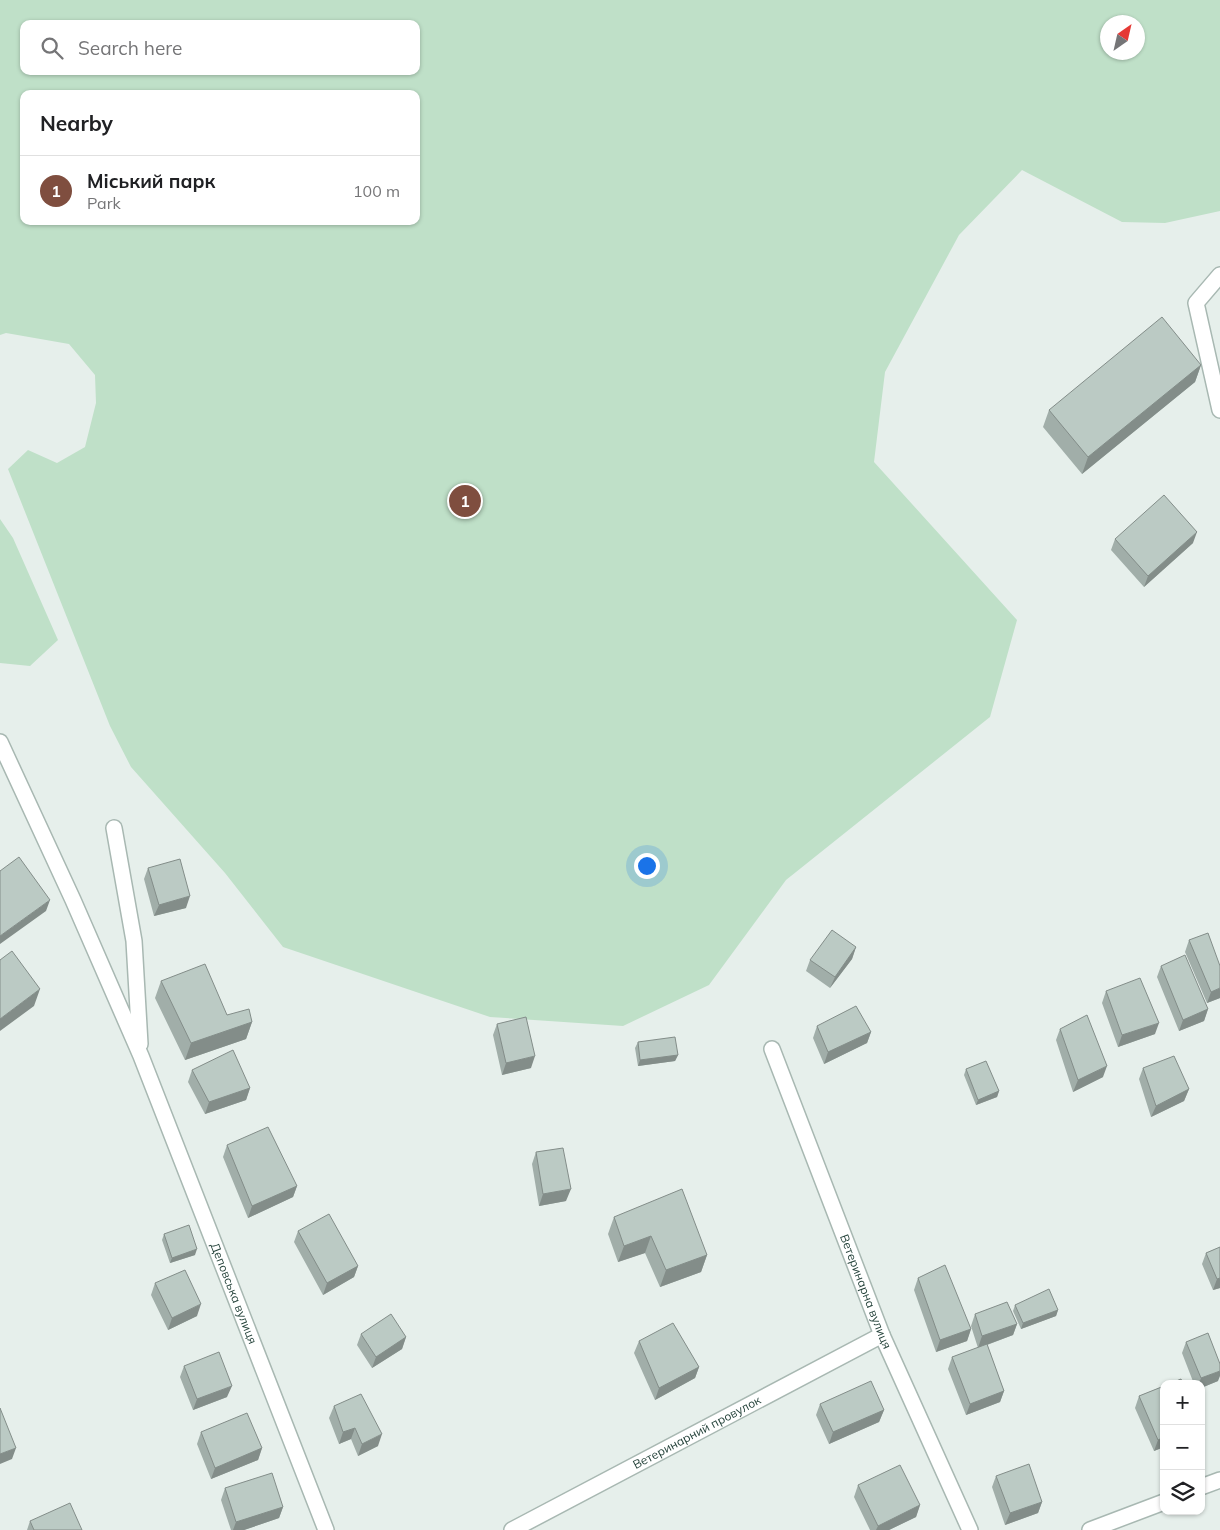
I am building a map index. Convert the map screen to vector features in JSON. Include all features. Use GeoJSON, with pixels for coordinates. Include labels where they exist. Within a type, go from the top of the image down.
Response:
{"type":"FeatureCollection","features":[{"type":"Feature","properties":{"kind":"street"},"geometry":{"type":"LineString","coordinates":[[1220,275],[1196,303],[1220,410]]}},
{"type":"Feature","properties":{"kind":"street","name":"Деповська вулиця"},"geometry":{"type":"LineString","coordinates":[[0,742],[73,900],[141,1056],[326,1530]]}},
{"type":"Feature","properties":{"kind":"street"},"geometry":{"type":"LineString","coordinates":[[114,828],[134,941],[141,1056]]}},
{"type":"Feature","properties":{"kind":"street","name":"Ветеринарна вулиця"},"geometry":{"type":"LineString","coordinates":[[772,1049],[882,1335],[970,1530]]}},
{"type":"Feature","properties":{"kind":"street","name":"Ветеринарний провулок"},"geometry":{"type":"LineString","coordinates":[[512,1530],[882,1335]]}},
{"type":"Feature","properties":{"kind":"street"},"geometry":{"type":"LineString","coordinates":[[1205,1486],[1220,1480]]}},
{"type":"Feature","properties":{"kind":"street"},"geometry":{"type":"LineString","coordinates":[[1090,1530],[1160,1504]]}},
{"type":"Feature","properties":{"kind":"green space"},"geometry":{"type":"Polygon","coordinates":[[[0,0],[1220,0],[1220,211],[1165,223],[1122,222],[1022,170],[959,235],[885,372],[874,462],[1017,620],[990,717],[786,880],[709,985],[623,1026],[490,1017],[283,947],[225,873],[131,767],[110,726],[8,469],[28,450],[57,463],[85,447],[96,403],[95,375],[69,344],[6,333],[0,335],[0,0]]]}},
{"type":"Feature","properties":{"kind":"green space"},"geometry":{"type":"Polygon","coordinates":[[[0,519],[13,538],[58,640],[30,666],[0,663],[0,519]]]}},
{"type":"Feature","properties":{"kind":"building"},"geometry":{"type":"Polygon","coordinates":[[[1162,317],[1201,365],[1088,457],[1049,410],[1162,317]]]}},
{"type":"Feature","properties":{"kind":"building"},"geometry":{"type":"Polygon","coordinates":[[[1164,495],[1197,532],[1148,576],[1115,539],[1164,495]]]}},
{"type":"Feature","properties":{"kind":"building"},"geometry":{"type":"Polygon","coordinates":[[[19,857],[50,900],[0,936],[0,871],[19,857]]]}},
{"type":"Feature","properties":{"kind":"building"},"geometry":{"type":"Polygon","coordinates":[[[180,859],[190,896],[159,905],[148,868],[180,859]]]}},
{"type":"Feature","properties":{"kind":"building"},"geometry":{"type":"Polygon","coordinates":[[[832,930],[856,947],[835,977],[810,960],[832,930]]]}},
{"type":"Feature","properties":{"kind":"building"},"geometry":{"type":"Polygon","coordinates":[[[1208,933],[1220,966],[1220,988],[1211,992],[1189,940],[1208,933]]]}},
{"type":"Feature","properties":{"kind":"building"},"geometry":{"type":"Polygon","coordinates":[[[12,951],[40,989],[0,1019],[0,960],[12,951]]]}},
{"type":"Feature","properties":{"kind":"building"},"geometry":{"type":"Polygon","coordinates":[[[1185,955],[1208,1009],[1183,1020],[1161,966],[1185,955]]]}},
{"type":"Feature","properties":{"kind":"building"},"geometry":{"type":"Polygon","coordinates":[[[205,964],[227,1015],[249,1009],[252,1022],[191,1043],[161,981],[205,964]]]}},
{"type":"Feature","properties":{"kind":"building"},"geometry":{"type":"Polygon","coordinates":[[[1140,978],[1159,1023],[1122,1035],[1106,991],[1140,978]]]}},
{"type":"Feature","properties":{"kind":"building"},"geometry":{"type":"Polygon","coordinates":[[[856,1006],[871,1032],[828,1052],[817,1026],[856,1006]]]}},
{"type":"Feature","properties":{"kind":"building"},"geometry":{"type":"Polygon","coordinates":[[[1087,1015],[1107,1066],[1078,1080],[1060,1029],[1087,1015]]]}},
{"type":"Feature","properties":{"kind":"building"},"geometry":{"type":"Polygon","coordinates":[[[526,1017],[535,1056],[506,1063],[497,1024],[526,1017]]]}},
{"type":"Feature","properties":{"kind":"building"},"geometry":{"type":"Polygon","coordinates":[[[675,1037],[678,1055],[640,1060],[638,1042],[675,1037]]]}},
{"type":"Feature","properties":{"kind":"building"},"geometry":{"type":"Polygon","coordinates":[[[233,1050],[250,1088],[209,1102],[192,1070],[233,1050]]]}},
{"type":"Feature","properties":{"kind":"building"},"geometry":{"type":"Polygon","coordinates":[[[1174,1056],[1189,1089],[1156,1106],[1143,1068],[1174,1056]]]}},
{"type":"Feature","properties":{"kind":"building"},"geometry":{"type":"Polygon","coordinates":[[[986,1061],[999,1091],[978,1100],[966,1069],[986,1061]]]}},
{"type":"Feature","properties":{"kind":"building"},"geometry":{"type":"Polygon","coordinates":[[[268,1127],[297,1186],[252,1206],[227,1145],[268,1127]]]}},
{"type":"Feature","properties":{"kind":"building"},"geometry":{"type":"Polygon","coordinates":[[[563,1148],[571,1189],[543,1194],[536,1152],[563,1148]]]}},
{"type":"Feature","properties":{"kind":"building"},"geometry":{"type":"Polygon","coordinates":[[[682,1189],[707,1255],[666,1270],[651,1236],[624,1246],[614,1217],[682,1189]]]}},
{"type":"Feature","properties":{"kind":"building"},"geometry":{"type":"Polygon","coordinates":[[[329,1214],[358,1266],[327,1283],[298,1231],[329,1214]]]}},
{"type":"Feature","properties":{"kind":"building"},"geometry":{"type":"Polygon","coordinates":[[[189,1225],[197,1249],[172,1258],[164,1234],[189,1225]]]}},
{"type":"Feature","properties":{"kind":"building"},"geometry":{"type":"Polygon","coordinates":[[[1220,1247],[1220,1278],[1217,1279],[1206,1253],[1220,1247]]]}},
{"type":"Feature","properties":{"kind":"building"},"geometry":{"type":"Polygon","coordinates":[[[945,1265],[971,1329],[940,1340],[918,1278],[945,1265]]]}},
{"type":"Feature","properties":{"kind":"building"},"geometry":{"type":"Polygon","coordinates":[[[185,1270],[201,1304],[172,1318],[155,1283],[185,1270]]]}},
{"type":"Feature","properties":{"kind":"building"},"geometry":{"type":"Polygon","coordinates":[[[1049,1289],[1058,1310],[1023,1323],[1015,1305],[1049,1289]]]}},
{"type":"Feature","properties":{"kind":"building"},"geometry":{"type":"Polygon","coordinates":[[[1007,1302],[1017,1324],[982,1336],[975,1314],[1007,1302]]]}},
{"type":"Feature","properties":{"kind":"building"},"geometry":{"type":"Polygon","coordinates":[[[391,1314],[406,1337],[376,1357],[361,1334],[391,1314]]]}},
{"type":"Feature","properties":{"kind":"building"},"geometry":{"type":"Polygon","coordinates":[[[673,1323],[699,1367],[659,1388],[639,1341],[673,1323]]]}},
{"type":"Feature","properties":{"kind":"building"},"geometry":{"type":"Polygon","coordinates":[[[1208,1333],[1220,1364],[1220,1371],[1201,1378],[1186,1342],[1208,1333]]]}},
{"type":"Feature","properties":{"kind":"building"},"geometry":{"type":"Polygon","coordinates":[[[987,1344],[1004,1391],[970,1404],[952,1357],[987,1344]]]}},
{"type":"Feature","properties":{"kind":"building"},"geometry":{"type":"Polygon","coordinates":[[[219,1352],[232,1386],[197,1399],[184,1366],[219,1352]]]}},
{"type":"Feature","properties":{"kind":"building"},"geometry":{"type":"Polygon","coordinates":[[[871,1381],[884,1410],[833,1432],[820,1404],[871,1381]]]}},
{"type":"Feature","properties":{"kind":"building"},"geometry":{"type":"Polygon","coordinates":[[[1160,1388],[1160,1439],[1158,1440],[1139,1396],[1160,1388]]]}},
{"type":"Feature","properties":{"kind":"building"},"geometry":{"type":"Polygon","coordinates":[[[361,1394],[382,1434],[362,1444],[355,1428],[343,1432],[334,1406],[361,1394]]]}},
{"type":"Feature","properties":{"kind":"building"},"geometry":{"type":"Polygon","coordinates":[[[0,1408],[16,1448],[0,1454],[0,1408]]]}},
{"type":"Feature","properties":{"kind":"building"},"geometry":{"type":"Polygon","coordinates":[[[247,1413],[262,1448],[215,1468],[201,1432],[247,1413]]]}},
{"type":"Feature","properties":{"kind":"building"},"geometry":{"type":"Polygon","coordinates":[[[1029,1464],[1042,1502],[1010,1513],[996,1476],[1029,1464]]]}},
{"type":"Feature","properties":{"kind":"building"},"geometry":{"type":"Polygon","coordinates":[[[900,1465],[920,1505],[878,1526],[858,1485],[900,1465]]]}},
{"type":"Feature","properties":{"kind":"building"},"geometry":{"type":"Polygon","coordinates":[[[272,1473],[283,1507],[236,1522],[225,1488],[272,1473]]]}},
{"type":"Feature","properties":{"kind":"building"},"geometry":{"type":"Polygon","coordinates":[[[70,1503],[82,1530],[34,1530],[30,1521],[70,1503]]]}},
{"type":"Feature","properties":{"kind":"place","name":"Міський парк"},"geometry":{"type":"Point","coordinates":[465,501]}}]}
